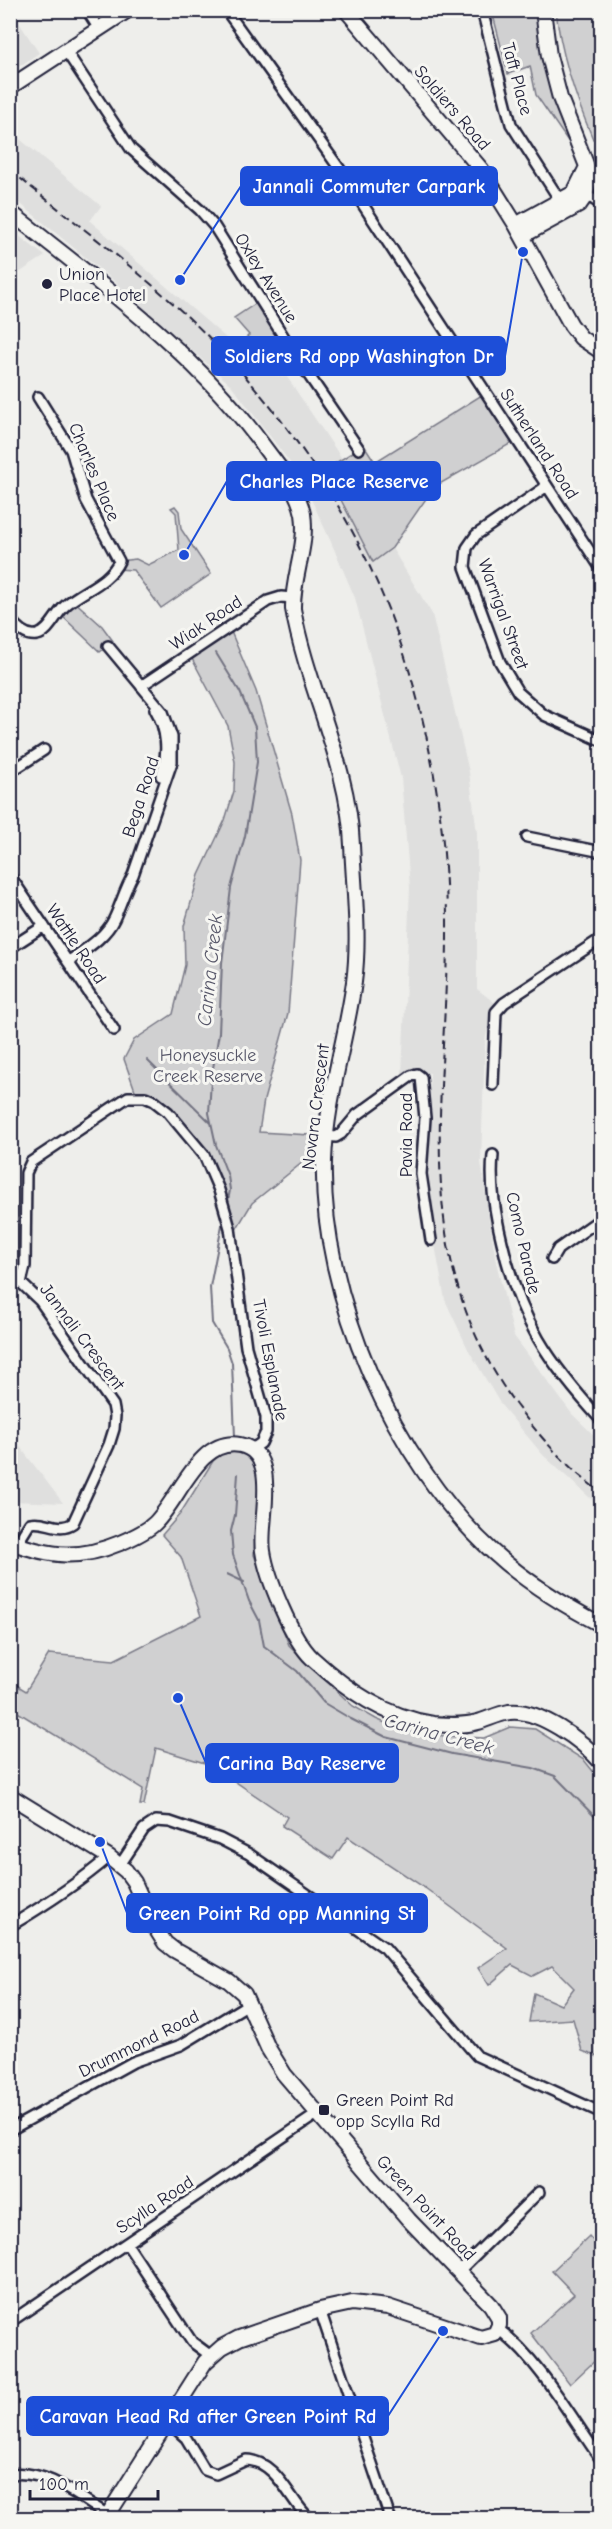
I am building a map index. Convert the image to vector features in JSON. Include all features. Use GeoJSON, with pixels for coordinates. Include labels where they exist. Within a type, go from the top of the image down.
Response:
{"type":"FeatureCollection","features":[{"type":"Feature","properties":{"kind":"street"},"geometry":{"type":"LineString","coordinates":[[87,10],[99,29]]}},
{"type":"Feature","properties":{"kind":"street"},"geometry":{"type":"LineString","coordinates":[[10,87],[128,10]]}},
{"type":"Feature","properties":{"kind":"street","name":"Sutherland Road"},"geometry":{"type":"LineString","coordinates":[[226,10],[339,168],[602,570]]}},
{"type":"Feature","properties":{"kind":"street","name":"Soldiers Road"},"geometry":{"type":"LineString","coordinates":[[346,10],[481,169],[519,230],[571,325],[581,338],[602,352]]}},
{"type":"Feature","properties":{"kind":"street","name":"Taft Place"},"geometry":{"type":"LineString","coordinates":[[482,10],[511,124],[564,207]]}},
{"type":"Feature","properties":{"kind":"street"},"geometry":{"type":"LineString","coordinates":[[519,230],[564,207],[579,205],[582,192],[591,174],[560,98],[549,56],[543,10]]}},
{"type":"Feature","properties":{"kind":"street","name":"Oxley Avenue"},"geometry":{"type":"LineString","coordinates":[[66,51],[131,149],[200,210],[214,226],[297,358],[359,449]]}},
{"type":"Feature","properties":{"kind":"street"},"geometry":{"type":"LineString","coordinates":[[582,192],[602,205]]}},
{"type":"Feature","properties":{"kind":"street","name":"Novara Crescent"},"geometry":{"type":"LineString","coordinates":[[10,212],[153,326],[220,391],[251,428],[292,486],[301,507],[304,534],[293,598],[295,619],[342,784],[351,833],[356,961],[324,1161],[327,1216],[335,1268],[353,1330],[390,1414],[411,1452],[440,1493],[493,1552],[541,1589],[602,1625]]}},
{"type":"Feature","properties":{"kind":"street","name":"Charles Place"},"geometry":{"type":"LineString","coordinates":[[10,619],[25,633],[37,635],[47,629],[65,606],[116,569],[119,561],[86,500],[71,450],[38,396]]}},
{"type":"Feature","properties":{"kind":"street","name":"Warrigal Street"},"geometry":{"type":"LineString","coordinates":[[547,486],[476,535],[467,548],[465,567],[500,662],[518,692],[544,715],[602,741]]}},
{"type":"Feature","properties":{"kind":"street","name":"Wiak Road"},"geometry":{"type":"LineString","coordinates":[[141,686],[268,601],[281,597],[293,598]]}},
{"type":"Feature","properties":{"kind":"street","name":"Bega Road"},"geometry":{"type":"LineString","coordinates":[[68,962],[95,942],[110,926],[133,875],[168,773],[173,750],[169,723],[163,711],[108,646]]}},
{"type":"Feature","properties":{"kind":"street"},"geometry":{"type":"LineString","coordinates":[[10,772],[44,750]]}},
{"type":"Feature","properties":{"kind":"street"},"geometry":{"type":"LineString","coordinates":[[526,837],[602,852]]}},
{"type":"Feature","properties":{"kind":"street","name":"Wattle Road"},"geometry":{"type":"LineString","coordinates":[[10,876],[114,1030]]}},
{"type":"Feature","properties":{"kind":"street"},"geometry":{"type":"LineString","coordinates":[[10,948],[44,926]]}},
{"type":"Feature","properties":{"kind":"street"},"geometry":{"type":"LineString","coordinates":[[493,1085],[496,1012],[504,1003],[602,938]]}},
{"type":"Feature","properties":{"kind":"street","name":"Pavia Road"},"geometry":{"type":"LineString","coordinates":[[327,1136],[339,1136],[361,1112],[411,1076],[419,1075],[422,1080],[425,1118],[421,1174],[432,1240]]}},
{"type":"Feature","properties":{"kind":"street","name":"Tivoli Esplanade"},"geometry":{"type":"LineString","coordinates":[[21,1283],[25,1266],[27,1168],[45,1152],[128,1097],[145,1097],[168,1112],[204,1155],[219,1190],[233,1248],[246,1347],[266,1417],[266,1432],[261,1443],[251,1450]]}},
{"type":"Feature","properties":{"kind":"street","name":"Como Parade"},"geometry":{"type":"LineString","coordinates":[[493,1155],[491,1178],[498,1226],[519,1303],[530,1326],[558,1371],[602,1421]]}},
{"type":"Feature","properties":{"kind":"street"},"geometry":{"type":"LineString","coordinates":[[552,1259],[558,1249],[602,1218]]}},
{"type":"Feature","properties":{"kind":"street","name":"Jannali Crescent"},"geometry":{"type":"LineString","coordinates":[[10,1280],[21,1283],[40,1301],[113,1405],[115,1416],[109,1445],[73,1523],[63,1528],[36,1521],[30,1523],[14,1543]]}},
{"type":"Feature","properties":{"kind":"street"},"geometry":{"type":"LineString","coordinates":[[14,1543],[58,1555],[92,1553],[108,1548],[142,1532],[156,1522],[173,1502],[201,1459],[211,1450],[217,1446],[236,1444],[245,1446],[251,1450],[264,1468],[266,1477],[262,1540],[264,1559],[291,1627],[300,1644],[311,1657],[355,1694],[387,1711],[431,1723],[461,1725],[506,1713],[528,1713],[540,1717],[582,1745],[602,1763]]}},
{"type":"Feature","properties":{"kind":"street","name":"Green Point Road"},"geometry":{"type":"LineString","coordinates":[[10,1796],[115,1861],[137,1888],[153,1924],[165,1942],[174,1950],[229,1981],[244,1994],[273,2058],[317,2114],[409,2220],[496,2311],[498,2329]]}},
{"type":"Feature","properties":{"kind":"street"},"geometry":{"type":"LineString","coordinates":[[10,1926],[44,1906],[94,1870],[115,1861],[144,1829],[156,1821],[171,1822],[236,1846],[385,1948],[477,2056],[602,2113]]}},
{"type":"Feature","properties":{"kind":"street","name":"Drummond Road"},"geometry":{"type":"LineString","coordinates":[[10,2130],[133,2062],[181,2045],[250,2003]]}},
{"type":"Feature","properties":{"kind":"street","name":"Scylla Road"},"geometry":{"type":"LineString","coordinates":[[10,2322],[317,2114]]}},
{"type":"Feature","properties":{"kind":"street"},"geometry":{"type":"LineString","coordinates":[[459,2271],[539,2192]]}},
{"type":"Feature","properties":{"kind":"street"},"geometry":{"type":"LineString","coordinates":[[127,2244],[192,2342],[211,2356]]}},
{"type":"Feature","properties":{"kind":"street"},"geometry":{"type":"LineString","coordinates":[[10,2474],[29,2473],[43,2476],[107,2517],[211,2356],[229,2343],[320,2310],[344,2304],[372,2303],[481,2338],[492,2336],[498,2329],[518,2344],[531,2360],[602,2461]]}},
{"type":"Feature","properties":{"kind":"street"},"geometry":{"type":"LineString","coordinates":[[320,2310],[390,2518]]}},
{"type":"Feature","properties":{"kind":"street"},"geometry":{"type":"LineString","coordinates":[[167,2421],[186,2438],[205,2470],[216,2474],[251,2460],[283,2482],[299,2508],[309,2518]]}},
{"type":"Feature","properties":{"kind":"shaded area"},"geometry":{"type":"Polygon","coordinates":[[[14,15],[39,53],[11,72],[11,18],[14,15]]]}},
{"type":"Feature","properties":{"kind":"shaded area"},"geometry":{"type":"Polygon","coordinates":[[[10,131],[101,206],[90,221],[268,374],[287,377],[367,496],[387,540],[432,614],[469,772],[477,833],[477,989],[495,1003],[485,1040],[481,1162],[496,1262],[514,1336],[572,1414],[601,1442],[601,1508],[543,1455],[501,1405],[468,1349],[445,1300],[431,1223],[426,1173],[430,1073],[412,1071],[402,1075],[410,887],[401,778],[355,598],[331,542],[305,486],[232,386],[114,281],[17,201],[12,207],[10,131]]]}},
{"type":"Feature","properties":{"kind":"shaded area"},"geometry":{"type":"Polygon","coordinates":[[[10,229],[45,256],[11,278],[10,278],[10,229]]]}},
{"type":"Feature","properties":{"kind":"shaded area"},"geometry":{"type":"Polygon","coordinates":[[[11,1435],[63,1503],[11,1501],[11,1435]]]}},
{"type":"Feature","properties":{"kind":"green space"},"geometry":{"type":"Polygon","coordinates":[[[492,11],[541,11],[544,52],[570,144],[536,95],[530,66],[508,74],[492,11]]]}},
{"type":"Feature","properties":{"kind":"green space"},"geometry":{"type":"Polygon","coordinates":[[[556,11],[601,11],[601,140],[593,139],[575,92],[561,44],[556,11]]]}},
{"type":"Feature","properties":{"kind":"green space"},"geometry":{"type":"Polygon","coordinates":[[[261,300],[297,358],[279,365],[267,363],[244,340],[249,335],[234,318],[261,300]]]}},
{"type":"Feature","properties":{"kind":"green space"},"geometry":{"type":"Polygon","coordinates":[[[485,393],[517,440],[434,487],[392,548],[373,562],[339,496],[323,471],[364,445],[375,462],[485,393]]]}},
{"type":"Feature","properties":{"kind":"green space"},"geometry":{"type":"Polygon","coordinates":[[[175,506],[179,511],[181,529],[211,574],[161,608],[133,570],[116,569],[119,561],[136,559],[148,565],[179,550],[176,513],[171,508],[175,506]]]}},
{"type":"Feature","properties":{"kind":"green space"},"geometry":{"type":"Polygon","coordinates":[[[73,600],[102,626],[113,641],[100,652],[59,613],[73,600]]]}},
{"type":"Feature","properties":{"kind":"green space","name":"Honeysuckle Creek Reserve"},"geometry":{"type":"Polygon","coordinates":[[[229,627],[256,691],[292,814],[300,860],[288,1013],[264,1100],[259,1132],[327,1136],[308,1158],[252,1203],[231,1238],[204,1155],[168,1112],[137,1096],[124,1059],[134,1040],[173,1014],[185,965],[184,926],[199,875],[225,820],[234,791],[235,762],[228,726],[190,655],[229,627]]]}},
{"type":"Feature","properties":{"kind":"green space"},"geometry":{"type":"Polygon","coordinates":[[[245,1453],[256,1466],[259,1481],[254,1555],[289,1645],[353,1706],[404,1731],[484,1738],[510,1727],[535,1729],[584,1760],[601,1781],[601,2058],[582,2051],[573,2019],[529,2022],[534,1993],[561,2005],[574,1988],[552,1966],[533,1976],[512,1965],[489,1985],[478,1968],[507,1948],[425,1888],[348,1837],[333,1859],[282,1826],[287,1817],[211,1765],[156,1748],[144,1805],[140,1805],[143,1789],[11,1708],[10,1681],[26,1691],[49,1654],[114,1660],[201,1616],[181,1557],[162,1535],[180,1514],[213,1461],[222,1454],[245,1453]]]}},
{"type":"Feature","properties":{"kind":"green space"},"geometry":{"type":"Polygon","coordinates":[[[589,2236],[601,2250],[601,2355],[570,2384],[531,2333],[574,2294],[552,2271],[589,2236]]]}},
{"type":"Feature","properties":{"kind":"waterway","name":"Carina Creek"},"geometry":{"type":"LineString","coordinates":[[216,653],[240,692],[255,727],[257,762],[245,836],[231,888],[222,963],[219,1033],[211,1080],[209,1113],[216,1145],[228,1176],[230,1190],[227,1206]]}},
{"type":"Feature","properties":{"kind":"waterway"},"geometry":{"type":"LineString","coordinates":[[147,1060],[211,1123]]}},
{"type":"Feature","properties":{"kind":"waterway","name":"Carina Creek"},"geometry":{"type":"LineString","coordinates":[[223,1220],[210,1287],[212,1323],[227,1348],[232,1363],[235,1437]]}},
{"type":"Feature","properties":{"kind":"waterway","name":"Carina Creek"},"geometry":{"type":"LineString","coordinates":[[238,1474],[235,1515],[231,1531],[233,1555],[249,1601],[259,1620],[264,1646],[297,1671],[324,1703],[351,1719],[386,1737],[452,1754],[533,1768],[555,1776],[602,1824]]}},
{"type":"Feature","properties":{"kind":"waterway"},"geometry":{"type":"LineString","coordinates":[[227,1574],[244,1582]]}},
{"type":"Feature","properties":{"kind":"railway"},"geometry":{"type":"LineString","coordinates":[[10,170],[185,314],[237,367],[264,399],[314,467],[357,540],[375,578],[391,617],[415,691],[431,761],[442,831],[447,937],[440,1120],[441,1178],[446,1236],[460,1292],[482,1349],[516,1405],[535,1429],[578,1474],[602,1493]]}},
{"type":"Feature","properties":{"kind":"place","name":"Soldiers Rd opp Washington Dr"},"geometry":{"type":"Point","coordinates":[523,252]}},
{"type":"Feature","properties":{"kind":"place","name":"Jannali Commuter Carpark"},"geometry":{"type":"Point","coordinates":[180,280]}},
{"type":"Feature","properties":{"kind":"place","name":"Union Place Hotel"},"geometry":{"type":"Point","coordinates":[47,284]}},
{"type":"Feature","properties":{"kind":"place","name":"Charles Place Reserve"},"geometry":{"type":"Point","coordinates":[184,555]}},
{"type":"Feature","properties":{"kind":"place","name":"Carina Bay Reserve"},"geometry":{"type":"Point","coordinates":[178,1698]}},
{"type":"Feature","properties":{"kind":"place","name":"Green Point Rd opp Manning St"},"geometry":{"type":"Point","coordinates":[100,1842]}},
{"type":"Feature","properties":{"kind":"place","name":"Green Point Rd opp Scylla Rd"},"geometry":{"type":"Point","coordinates":[324,2110]}},
{"type":"Feature","properties":{"kind":"place","name":"Caravan Head Rd after Green Point Rd"},"geometry":{"type":"Point","coordinates":[443,2331]}}]}
